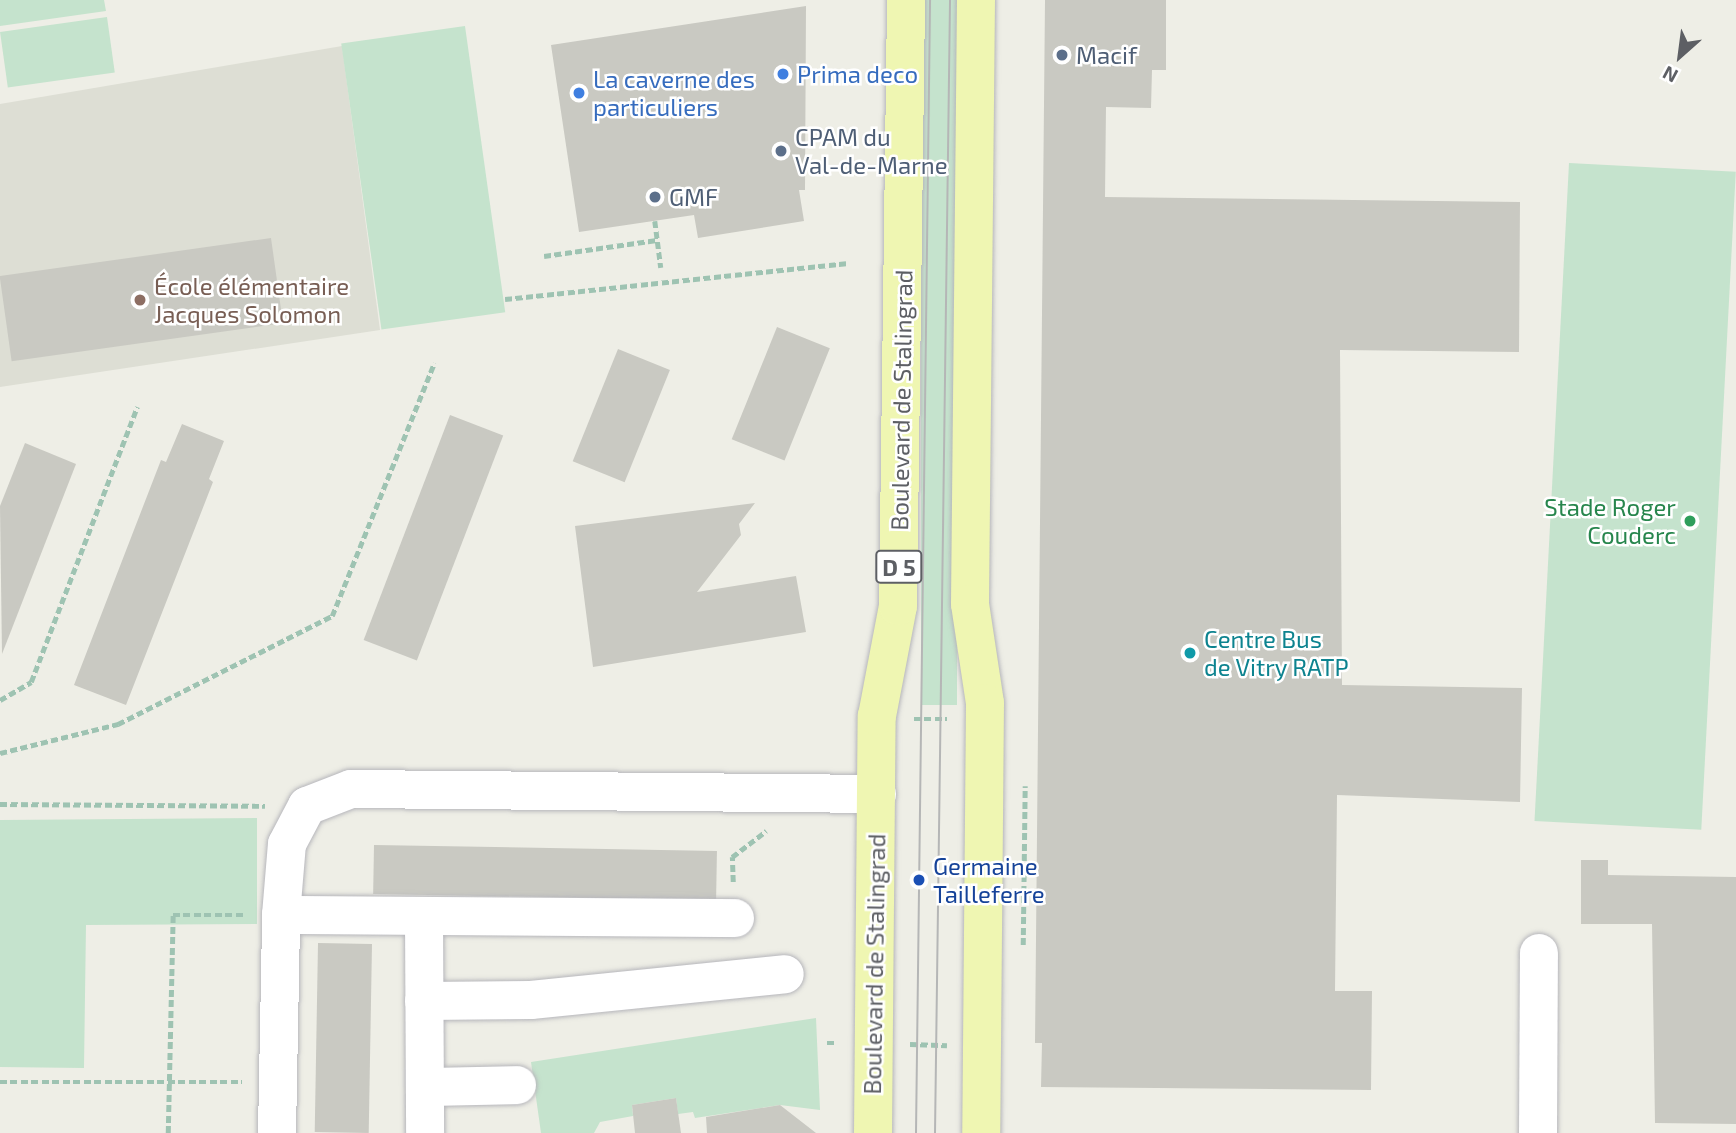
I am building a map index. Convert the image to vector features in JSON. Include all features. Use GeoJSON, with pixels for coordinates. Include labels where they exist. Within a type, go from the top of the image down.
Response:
{"type":"FeatureCollection","features":[{"type":"Feature","properties":{"kind":"main road","name":"Boulevard de Stalingrad"},"geometry":{"type":"LineString","coordinates":[[873,1133],[877,716],[898,606],[906,0]]}},
{"type":"Feature","properties":{"kind":"main road"},"geometry":{"type":"LineString","coordinates":[[976,0],[970,604],[985,703],[981,1133]]}},
{"type":"Feature","properties":{"kind":"street"},"geometry":{"type":"LineString","coordinates":[[277,1133],[281,915],[287,844],[307,806],[351,789],[877,794]]}},
{"type":"Feature","properties":{"kind":"street"},"geometry":{"type":"LineString","coordinates":[[281,915],[734,918]]}},
{"type":"Feature","properties":{"kind":"street"},"geometry":{"type":"LineString","coordinates":[[424,918],[425,1133]]}},
{"type":"Feature","properties":{"kind":"street"},"geometry":{"type":"LineString","coordinates":[[1538,1133],[1539,953]]}},
{"type":"Feature","properties":{"kind":"street"},"geometry":{"type":"LineString","coordinates":[[424,1001],[531,1000],[785,974]]}},
{"type":"Feature","properties":{"kind":"street"},"geometry":{"type":"LineString","coordinates":[[425,1087],[517,1085]]}},
{"type":"Feature","properties":{"kind":"path"},"geometry":{"type":"LineString","coordinates":[[655,220],[662,268]]}},
{"type":"Feature","properties":{"kind":"path"},"geometry":{"type":"LineString","coordinates":[[544,256],[657,240]]}},
{"type":"Feature","properties":{"kind":"path"},"geometry":{"type":"LineString","coordinates":[[505,299],[846,262]]}},
{"type":"Feature","properties":{"kind":"path"},"geometry":{"type":"LineString","coordinates":[[0,753],[118,724],[332,615],[434,363]]}},
{"type":"Feature","properties":{"kind":"path"},"geometry":{"type":"LineString","coordinates":[[0,700],[31,682],[137,407]]}},
{"type":"Feature","properties":{"kind":"path"},"geometry":{"type":"LineString","coordinates":[[906,718],[958,720]]}},
{"type":"Feature","properties":{"kind":"path"},"geometry":{"type":"LineString","coordinates":[[0,804],[307,806]]}},
{"type":"Feature","properties":{"kind":"path"},"geometry":{"type":"LineString","coordinates":[[734,918],[732,857],[778,827]]}},
{"type":"Feature","properties":{"kind":"path"},"geometry":{"type":"LineString","coordinates":[[168,1133],[173,915],[281,915]]}},
{"type":"Feature","properties":{"kind":"path"},"geometry":{"type":"LineString","coordinates":[[902,1044],[954,1045]]}},
{"type":"Feature","properties":{"kind":"path"},"geometry":{"type":"LineString","coordinates":[[0,1082],[278,1083]]}},
{"type":"Feature","properties":{"kind":"shaded area"},"geometry":{"type":"Polygon","coordinates":[[[342,46],[380,330],[0,387],[0,104],[342,46]]]}},
{"type":"Feature","properties":{"kind":"green space"},"geometry":{"type":"Polygon","coordinates":[[[0,0],[104,0],[106,11],[0,26],[0,0]]]}},
{"type":"Feature","properties":{"kind":"green space"},"geometry":{"type":"Polygon","coordinates":[[[921,0],[957,0],[957,705],[921,705],[921,0]]]}},
{"type":"Feature","properties":{"kind":"green space"},"geometry":{"type":"Polygon","coordinates":[[[107,17],[115,72],[8,87],[0,32],[107,17]]]}},
{"type":"Feature","properties":{"kind":"green space"},"geometry":{"type":"Polygon","coordinates":[[[465,26],[505,312],[381,330],[341,43],[465,26]]]}},
{"type":"Feature","properties":{"kind":"green space"},"geometry":{"type":"Polygon","coordinates":[[[1569,163],[1736,172],[1701,830],[1535,821],[1569,163]]]}},
{"type":"Feature","properties":{"kind":"green space"},"geometry":{"type":"Polygon","coordinates":[[[257,818],[257,924],[86,925],[84,1068],[0,1067],[0,820],[257,818]]]}},
{"type":"Feature","properties":{"kind":"green space"},"geometry":{"type":"Polygon","coordinates":[[[816,1018],[820,1110],[780,1105],[695,1118],[693,1112],[678,1114],[676,1098],[632,1105],[633,1116],[600,1122],[594,1133],[541,1133],[531,1062],[816,1018]]]}},
{"type":"Feature","properties":{"kind":"building","name":"Centre Bus de Vitry RATP"},"geometry":{"type":"Polygon","coordinates":[[[1045,0],[1166,0],[1166,70],[1152,70],[1151,108],[1106,107],[1105,197],[1520,202],[1519,352],[1340,350],[1342,685],[1522,688],[1520,802],[1337,795],[1335,991],[1372,991],[1371,1090],[1041,1087],[1042,1043],[1035,1043],[1045,0]]]}},
{"type":"Feature","properties":{"kind":"building"},"geometry":{"type":"Polygon","coordinates":[[[806,6],[805,190],[799,190],[804,221],[698,238],[694,215],[579,232],[551,45],[806,6]]]}},
{"type":"Feature","properties":{"kind":"building","name":"École élémentaire Jacques Solomon"},"geometry":{"type":"Polygon","coordinates":[[[271,238],[283,323],[12,361],[0,276],[271,238]]]}},
{"type":"Feature","properties":{"kind":"building"},"geometry":{"type":"Polygon","coordinates":[[[777,327],[830,348],[785,461],[732,439],[777,327]]]}},
{"type":"Feature","properties":{"kind":"building"},"geometry":{"type":"Polygon","coordinates":[[[618,349],[670,370],[625,482],[573,461],[618,349]]]}},
{"type":"Feature","properties":{"kind":"building"},"geometry":{"type":"Polygon","coordinates":[[[450,415],[503,435],[417,660],[364,640],[450,415]]]}},
{"type":"Feature","properties":{"kind":"building"},"geometry":{"type":"Polygon","coordinates":[[[182,424],[224,441],[209,479],[213,482],[126,705],[74,685],[161,460],[166,462],[182,424]]]}},
{"type":"Feature","properties":{"kind":"building"},"geometry":{"type":"Polygon","coordinates":[[[25,443],[76,464],[2,654],[0,506],[25,443]]]}},
{"type":"Feature","properties":{"kind":"building"},"geometry":{"type":"Polygon","coordinates":[[[755,503],[739,524],[741,535],[697,592],[796,576],[806,632],[593,667],[575,526],[755,503]]]}},
{"type":"Feature","properties":{"kind":"building"},"geometry":{"type":"Polygon","coordinates":[[[374,845],[717,851],[716,900],[373,894],[374,845]]]}},
{"type":"Feature","properties":{"kind":"building"},"geometry":{"type":"Polygon","coordinates":[[[1581,860],[1608,860],[1608,875],[1736,877],[1736,1124],[1655,1123],[1652,924],[1581,924],[1581,860]]]}},
{"type":"Feature","properties":{"kind":"building"},"geometry":{"type":"Polygon","coordinates":[[[318,943],[372,944],[369,1133],[315,1132],[318,943]]]}},
{"type":"Feature","properties":{"kind":"building"},"geometry":{"type":"Polygon","coordinates":[[[676,1098],[681,1133],[635,1133],[632,1105],[676,1098]]]}},
{"type":"Feature","properties":{"kind":"building"},"geometry":{"type":"Polygon","coordinates":[[[780,1105],[816,1133],[707,1133],[706,1117],[780,1105]]]}},
{"type":"Feature","properties":{"kind":"tram line"},"geometry":{"type":"LineString","coordinates":[[916,1133],[930,0]]}},
{"type":"Feature","properties":{"kind":"tram line"},"geometry":{"type":"LineString","coordinates":[[935,1133],[950,0]]}},
{"type":"Feature","properties":{"kind":"place","name":"Macif"},"geometry":{"type":"Point","coordinates":[1062,55]}},
{"type":"Feature","properties":{"kind":"place","name":"Prima deco"},"geometry":{"type":"Point","coordinates":[783,74]}},
{"type":"Feature","properties":{"kind":"place","name":"La caverne des particuliers"},"geometry":{"type":"Point","coordinates":[579,93]}},
{"type":"Feature","properties":{"kind":"place","name":"CPAM du Val-de-Marne"},"geometry":{"type":"Point","coordinates":[781,151]}},
{"type":"Feature","properties":{"kind":"place","name":"GMF"},"geometry":{"type":"Point","coordinates":[655,197]}},
{"type":"Feature","properties":{"kind":"place","name":"École élémentaire Jacques Solomon"},"geometry":{"type":"Point","coordinates":[140,300]}},
{"type":"Feature","properties":{"kind":"place","name":"Stade Roger Couderc"},"geometry":{"type":"Point","coordinates":[1690,521]}},
{"type":"Feature","properties":{"kind":"place","name":"Centre Bus de Vitry RATP"},"geometry":{"type":"Point","coordinates":[1190,653]}},
{"type":"Feature","properties":{"kind":"place","name":"Germaine Tailleferre"},"geometry":{"type":"Point","coordinates":[919,880]}}]}
